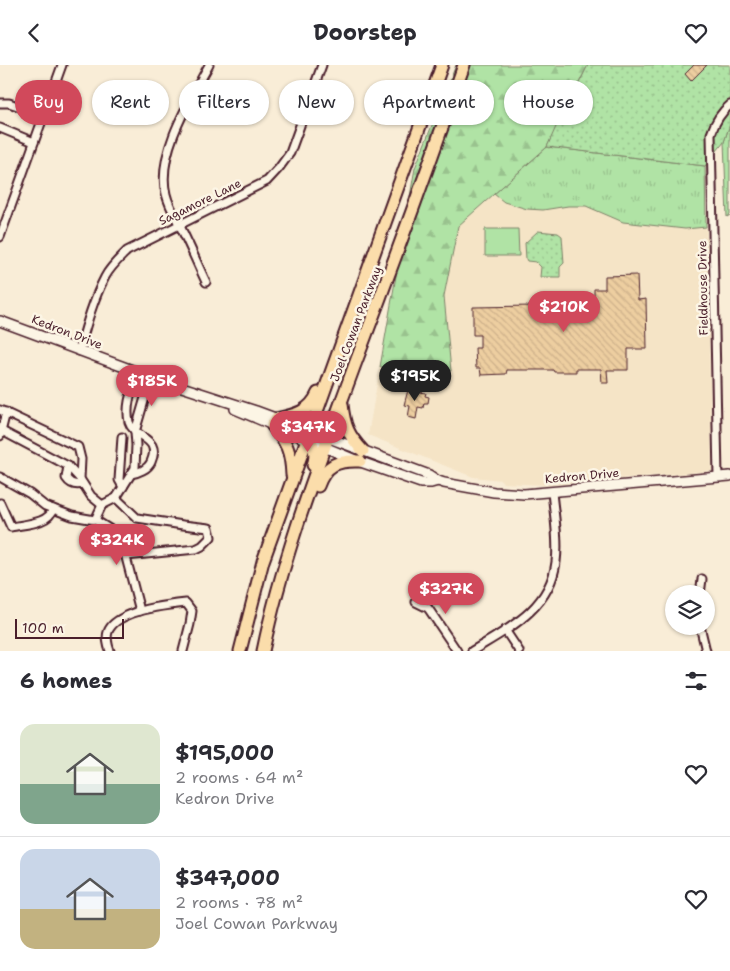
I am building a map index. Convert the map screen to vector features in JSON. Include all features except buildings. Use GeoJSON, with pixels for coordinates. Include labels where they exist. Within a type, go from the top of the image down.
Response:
{"type":"FeatureCollection","features":[{"type":"Feature","properties":{"kind":"main road","name":"Joel Cowan Parkway"},"geometry":{"type":"LineString","coordinates":[[240,651],[262,561],[442,65]]}},
{"type":"Feature","properties":{"kind":"main road","name":"Joel Cowan Parkway"},"geometry":{"type":"LineString","coordinates":[[262,651],[283,567],[326,443],[408,224],[464,65]]}},
{"type":"Feature","properties":{"kind":"main road"},"geometry":{"type":"LineString","coordinates":[[326,443],[319,428],[321,417],[344,353],[349,335],[351,313]]}},
{"type":"Feature","properties":{"kind":"main road"},"geometry":{"type":"LineString","coordinates":[[292,481],[291,457],[288,446],[274,422],[300,413],[314,403],[335,345],[346,327]]}},
{"type":"Feature","properties":{"kind":"main road"},"geometry":{"type":"LineString","coordinates":[[283,567],[296,550],[321,477],[328,468],[339,462],[361,456],[346,429],[342,401]]}},
{"type":"Feature","properties":{"kind":"main road"},"geometry":{"type":"LineString","coordinates":[[283,567],[284,550],[315,459],[314,448],[308,435]]}},
{"type":"Feature","properties":{"kind":"street"},"geometry":{"type":"LineString","coordinates":[[56,80],[62,65]]}},
{"type":"Feature","properties":{"kind":"street"},"geometry":{"type":"LineString","coordinates":[[206,282],[172,212],[164,188],[166,158],[178,126],[209,65]]}},
{"type":"Feature","properties":{"kind":"street","name":"Sagamore Lane"},"geometry":{"type":"LineString","coordinates":[[78,351],[105,276],[127,251],[267,181],[279,168],[290,153],[322,65]]}},
{"type":"Feature","properties":{"kind":"street"},"geometry":{"type":"LineString","coordinates":[[0,103],[15,105]]}},
{"type":"Feature","properties":{"kind":"street","name":"Fieldhouse Drive"},"geometry":{"type":"LineString","coordinates":[[718,477],[711,134],[722,111],[730,105]]}},
{"type":"Feature","properties":{"kind":"street"},"geometry":{"type":"LineString","coordinates":[[0,237],[2,223],[40,125]]}},
{"type":"Feature","properties":{"kind":"street"},"geometry":{"type":"LineString","coordinates":[[0,129],[34,142]]}},
{"type":"Feature","properties":{"kind":"street","name":"Kedron Drive"},"geometry":{"type":"LineString","coordinates":[[0,321],[78,351],[182,387],[361,456],[429,475],[438,481],[498,492],[524,494],[730,477]]}},
{"type":"Feature","properties":{"kind":"street"},"geometry":{"type":"LineString","coordinates":[[131,474],[142,471],[150,464],[154,452],[150,442],[144,436],[135,432],[130,425],[128,406],[138,372]]}},
{"type":"Feature","properties":{"kind":"street"},"geometry":{"type":"LineString","coordinates":[[95,520],[102,505],[116,498],[135,468],[135,432],[151,377]]}},
{"type":"Feature","properties":{"kind":"street"},"geometry":{"type":"LineString","coordinates":[[82,482],[75,485],[69,482],[66,478],[68,466],[1,432],[3,411],[78,447],[81,459],[82,482],[91,496],[102,505]]}},
{"type":"Feature","properties":{"kind":"street"},"geometry":{"type":"LineString","coordinates":[[122,437],[119,480],[123,487]]}},
{"type":"Feature","properties":{"kind":"street"},"geometry":{"type":"LineString","coordinates":[[0,477],[53,509],[72,516],[95,520],[114,532],[122,542],[140,611]]}},
{"type":"Feature","properties":{"kind":"street"},"geometry":{"type":"LineString","coordinates":[[472,651],[526,615],[538,604],[546,592],[553,575],[556,553],[552,492]]}},
{"type":"Feature","properties":{"kind":"street"},"geometry":{"type":"LineString","coordinates":[[116,498],[137,518],[209,528],[211,537],[196,549],[126,556]]}},
{"type":"Feature","properties":{"kind":"street"},"geometry":{"type":"LineString","coordinates":[[0,503],[10,527],[45,519],[51,515],[53,509]]}},
{"type":"Feature","properties":{"kind":"street"},"geometry":{"type":"LineString","coordinates":[[701,585],[702,579]]}},
{"type":"Feature","properties":{"kind":"street"},"geometry":{"type":"LineString","coordinates":[[416,602],[428,608],[458,651]]}},
{"type":"Feature","properties":{"kind":"street"},"geometry":{"type":"LineString","coordinates":[[110,651],[107,643],[108,631],[118,619],[140,611],[186,603],[192,611],[183,651]]}},
{"type":"Feature","properties":{"kind":"street"},"geometry":{"type":"LineString","coordinates":[[505,630],[519,651]]}},
{"type":"Feature","properties":{"kind":"street"},"geometry":{"type":"LineString","coordinates":[[702,635],[706,651]]}},
{"type":"Feature","properties":{"kind":"shaded area"},"geometry":{"type":"Polygon","coordinates":[[[547,147],[705,166],[712,471],[545,485],[503,483],[501,480],[473,477],[368,435],[380,367],[451,371],[444,296],[458,226],[547,147]]]}},
{"type":"Feature","properties":{"kind":"green space"},"geometry":{"type":"Polygon","coordinates":[[[456,65],[588,65],[580,80],[504,80],[504,125],[558,125],[547,147],[458,226],[444,296],[451,371],[380,367],[415,168],[432,125],[494,125],[494,80],[450,80],[456,65]]]}},
{"type":"Feature","properties":{"kind":"green space"},"geometry":{"type":"Polygon","coordinates":[[[588,65],[730,65],[730,124],[724,142],[705,166],[547,147],[557,125],[593,125],[593,80],[581,80],[588,65]]]}},
{"type":"Feature","properties":{"kind":"green space"},"geometry":{"type":"Polygon","coordinates":[[[730,124],[730,215],[727,217],[724,142],[730,124]]]}},
{"type":"Feature","properties":{"kind":"green space"},"geometry":{"type":"Polygon","coordinates":[[[547,147],[705,166],[706,227],[685,229],[623,222],[586,206],[568,206],[543,210],[527,209],[504,202],[494,194],[547,147]]]}},
{"type":"Feature","properties":{"kind":"green space"},"geometry":{"type":"Polygon","coordinates":[[[485,229],[518,229],[519,256],[485,256],[485,229]]]}},
{"type":"Feature","properties":{"kind":"green space"},"geometry":{"type":"Polygon","coordinates":[[[538,231],[558,233],[562,236],[564,263],[560,267],[560,277],[540,277],[541,267],[536,262],[527,261],[526,259],[525,243],[538,231]]]}}]}
